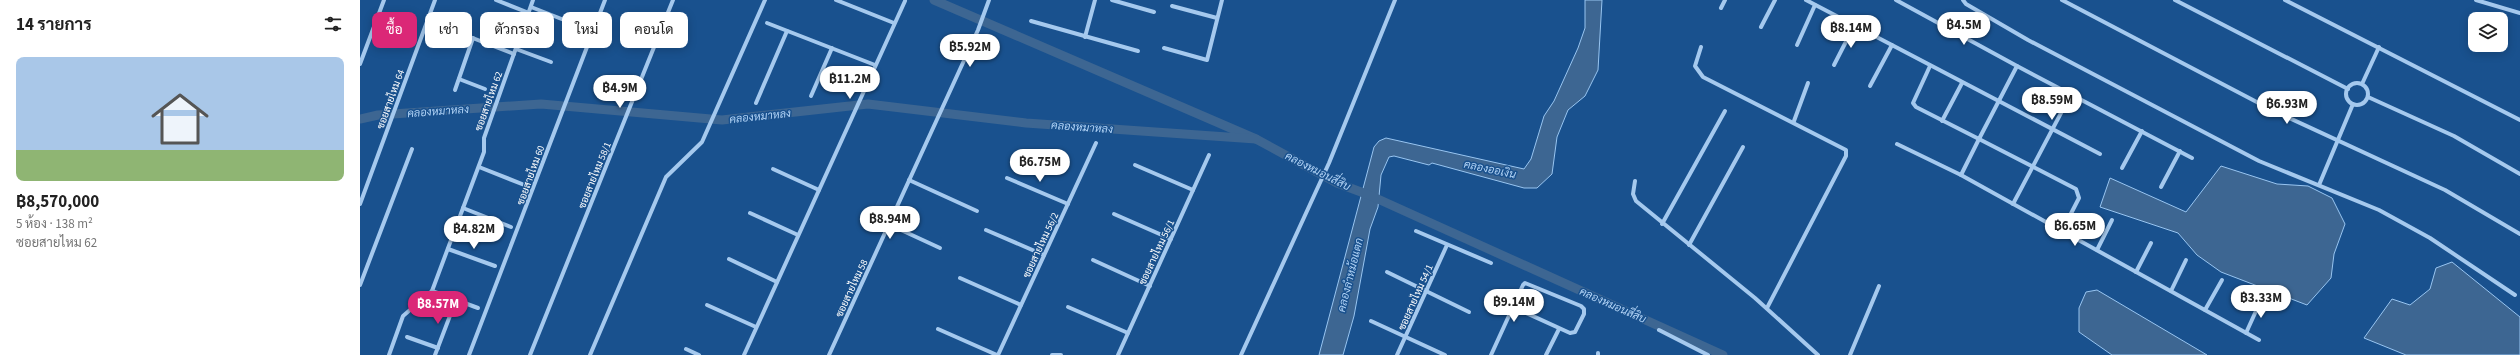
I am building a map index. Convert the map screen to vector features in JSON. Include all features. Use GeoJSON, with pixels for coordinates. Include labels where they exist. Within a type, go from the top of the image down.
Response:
{"type":"FeatureCollection","features":[{"type":"Feature","properties":{"kind":"street"},"geometry":{"type":"LineString","coordinates":[[360,64],[384,0]]}},
{"type":"Feature","properties":{"kind":"street","name":"ซอยสายไหม 64"},"geometry":{"type":"LineString","coordinates":[[360,204],[435,0]]}},
{"type":"Feature","properties":{"kind":"street"},"geometry":{"type":"LineString","coordinates":[[496,0],[526,12]]}},
{"type":"Feature","properties":{"kind":"street","name":"ซอยสายไหม 62"},"geometry":{"type":"LineString","coordinates":[[529,12],[533,0]]}},
{"type":"Feature","properties":{"kind":"street","name":"ซอยสายไหม 60"},"geometry":{"type":"LineString","coordinates":[[469,355],[521,224],[605,0]]}},
{"type":"Feature","properties":{"kind":"street","name":"ซอยสายไหม 58/1"},"geometry":{"type":"LineString","coordinates":[[530,355],[673,0]]}},
{"type":"Feature","properties":{"kind":"street"},"geometry":{"type":"LineString","coordinates":[[590,355],[666,177],[702,142],[765,0]]}},
{"type":"Feature","properties":{"kind":"street"},"geometry":{"type":"LineString","coordinates":[[836,0],[894,23]]}},
{"type":"Feature","properties":{"kind":"street","name":"ซอยสายไหม 58"},"geometry":{"type":"LineString","coordinates":[[829,355],[978,30],[989,0]]}},
{"type":"Feature","properties":{"kind":"street"},"geometry":{"type":"LineString","coordinates":[[1085,37],[1095,0]]}},
{"type":"Feature","properties":{"kind":"street"},"geometry":{"type":"LineString","coordinates":[[1112,0],[1154,12]]}},
{"type":"Feature","properties":{"kind":"street"},"geometry":{"type":"LineString","coordinates":[[1164,48],[1207,60],[1222,0]]}},
{"type":"Feature","properties":{"kind":"street"},"geometry":{"type":"LineString","coordinates":[[1242,355],[1330,163],[1395,0]]}},
{"type":"Feature","properties":{"kind":"street"},"geometry":{"type":"LineString","coordinates":[[1721,8],[1725,0]]}},
{"type":"Feature","properties":{"kind":"street"},"geometry":{"type":"LineString","coordinates":[[1760,27],[1775,0]]}},
{"type":"Feature","properties":{"kind":"street"},"geometry":{"type":"LineString","coordinates":[[1806,0],[1998,102],[2100,154]]}},
{"type":"Feature","properties":{"kind":"street"},"geometry":{"type":"LineString","coordinates":[[1896,0],[2017,66],[2192,158]]}},
{"type":"Feature","properties":{"kind":"street"},"geometry":{"type":"LineString","coordinates":[[1964,0],[1966,4],[2028,40],[2259,161],[2379,210],[2430,238],[2515,295]]}},
{"type":"Feature","properties":{"kind":"street"},"geometry":{"type":"LineString","coordinates":[[2062,0],[2272,110],[2445,190],[2520,234]]}},
{"type":"Feature","properties":{"kind":"street"},"geometry":{"type":"LineString","coordinates":[[2176,0],[2348,89]]}},
{"type":"Feature","properties":{"kind":"street"},"geometry":{"type":"LineString","coordinates":[[2285,0],[2520,120]]}},
{"type":"Feature","properties":{"kind":"street"},"geometry":{"type":"LineString","coordinates":[[2476,0],[2520,13]]}},
{"type":"Feature","properties":{"kind":"street"},"geometry":{"type":"LineString","coordinates":[[744,355],[905,1]]}},
{"type":"Feature","properties":{"kind":"street"},"geometry":{"type":"LineString","coordinates":[[1797,45],[1815,5]]}},
{"type":"Feature","properties":{"kind":"street"},"geometry":{"type":"LineString","coordinates":[[1172,6],[1218,18]]}},
{"type":"Feature","properties":{"kind":"street"},"geometry":{"type":"LineString","coordinates":[[531,7],[562,19]]}},
{"type":"Feature","properties":{"kind":"street"},"geometry":{"type":"LineString","coordinates":[[1031,21],[1138,51]]}},
{"type":"Feature","properties":{"kind":"street"},"geometry":{"type":"LineString","coordinates":[[767,23],[875,65]]}},
{"type":"Feature","properties":{"kind":"street"},"geometry":{"type":"LineString","coordinates":[[1834,65],[1854,26]]}},
{"type":"Feature","properties":{"kind":"street"},"geometry":{"type":"LineString","coordinates":[[756,103],[787,30]]}},
{"type":"Feature","properties":{"kind":"street"},"geometry":{"type":"LineString","coordinates":[[455,90],[473,38],[514,54]]}},
{"type":"Feature","properties":{"kind":"street"},"geometry":{"type":"LineString","coordinates":[[1870,86],[1892,46]]}},
{"type":"Feature","properties":{"kind":"street"},"geometry":{"type":"LineString","coordinates":[[1700,47],[1695,66],[1703,77],[1794,121],[1846,150],[1846,156],[1767,308]]}},
{"type":"Feature","properties":{"kind":"street"},"geometry":{"type":"LineString","coordinates":[[2362,84],[2379,47]]}},
{"type":"Feature","properties":{"kind":"street"},"geometry":{"type":"LineString","coordinates":[[811,96],[832,48]]}},
{"type":"Feature","properties":{"kind":"street"},"geometry":{"type":"LineString","coordinates":[[516,49],[551,62]]}},
{"type":"Feature","properties":{"kind":"street","name":"ซอยสายไหม 62"},"geometry":{"type":"LineString","coordinates":[[389,355],[403,316],[432,291],[479,167],[484,152],[484,138],[516,49]]}},
{"type":"Feature","properties":{"kind":"street"},"geometry":{"type":"LineString","coordinates":[[1930,66],[1913,103],[1916,107],[2076,189],[2079,192],[2079,198],[2062,231]]}},
{"type":"Feature","properties":{"kind":"street"},"geometry":{"type":"LineString","coordinates":[[1961,175],[2017,66]]}},
{"type":"Feature","properties":{"kind":"street"},"geometry":{"type":"LineString","coordinates":[[459,79],[485,89]]}},
{"type":"Feature","properties":{"kind":"street"},"geometry":{"type":"LineString","coordinates":[[1794,121],[1808,83]]}},
{"type":"Feature","properties":{"kind":"street"},"geometry":{"type":"LineString","coordinates":[[1942,121],[1962,83]]}},
{"type":"Feature","properties":{"kind":"street"},"geometry":{"type":"LineString","coordinates":[[2354,84],[2362,84],[2368,91],[2368,97],[2362,103],[2353,104],[2347,98],[2348,89],[2354,84]]}},
{"type":"Feature","properties":{"kind":"street"},"geometry":{"type":"LineString","coordinates":[[2013,204],[2071,94]]}},
{"type":"Feature","properties":{"kind":"street"},"geometry":{"type":"LineString","coordinates":[[2368,97],[2454,136],[2520,174]]}},
{"type":"Feature","properties":{"kind":"street"},"geometry":{"type":"LineString","coordinates":[[2320,185],[2353,104]]}},
{"type":"Feature","properties":{"kind":"street"},"geometry":{"type":"LineString","coordinates":[[1662,224],[1726,111]]}},
{"type":"Feature","properties":{"kind":"street"},"geometry":{"type":"LineString","coordinates":[[2122,168],[2142,131]]}},
{"type":"Feature","properties":{"kind":"street","name":"ซอยสายไหม 56/2"},"geometry":{"type":"LineString","coordinates":[[998,355],[1096,143]]}},
{"type":"Feature","properties":{"kind":"street"},"geometry":{"type":"LineString","coordinates":[[1897,144],[1961,175],[2259,340]]}},
{"type":"Feature","properties":{"kind":"street"},"geometry":{"type":"LineString","coordinates":[[1690,245],[1743,147]]}},
{"type":"Feature","properties":{"kind":"street"},"geometry":{"type":"LineString","coordinates":[[360,285],[412,149]]}},
{"type":"Feature","properties":{"kind":"street"},"geometry":{"type":"LineString","coordinates":[[2161,186],[2180,151]]}},
{"type":"Feature","properties":{"kind":"street","name":"ซอยสายไหม 56/1"},"geometry":{"type":"LineString","coordinates":[[1118,355],[1209,155]]}},
{"type":"Feature","properties":{"kind":"street"},"geometry":{"type":"LineString","coordinates":[[1135,165],[1193,190]]}},
{"type":"Feature","properties":{"kind":"street"},"geometry":{"type":"LineString","coordinates":[[479,167],[527,186]]}},
{"type":"Feature","properties":{"kind":"street"},"geometry":{"type":"LineString","coordinates":[[773,169],[819,190]]}},
{"type":"Feature","properties":{"kind":"street"},"geometry":{"type":"LineString","coordinates":[[1007,178],[1068,204]]}},
{"type":"Feature","properties":{"kind":"street"},"geometry":{"type":"LineString","coordinates":[[909,180],[977,211]]}},
{"type":"Feature","properties":{"kind":"street"},"geometry":{"type":"LineString","coordinates":[[1635,181],[1633,194],[1636,201],[1662,224],[1767,308],[1818,355]]}},
{"type":"Feature","properties":{"kind":"street"},"geometry":{"type":"LineString","coordinates":[[463,208],[511,227]]}},
{"type":"Feature","properties":{"kind":"street"},"geometry":{"type":"LineString","coordinates":[[750,213],[798,235]]}},
{"type":"Feature","properties":{"kind":"street"},"geometry":{"type":"LineString","coordinates":[[1114,214],[1171,239]]}},
{"type":"Feature","properties":{"kind":"street"},"geometry":{"type":"LineString","coordinates":[[2097,250],[2112,220]]}},
{"type":"Feature","properties":{"kind":"street"},"geometry":{"type":"LineString","coordinates":[[888,224],[940,248]]}},
{"type":"Feature","properties":{"kind":"street"},"geometry":{"type":"LineString","coordinates":[[986,230],[1044,255]]}},
{"type":"Feature","properties":{"kind":"street"},"geometry":{"type":"LineString","coordinates":[[1416,231],[1491,264]]}},
{"type":"Feature","properties":{"kind":"street"},"geometry":{"type":"LineString","coordinates":[[2136,272],[2151,243]]}},
{"type":"Feature","properties":{"kind":"street","name":"ซอยสายไหม 54/1"},"geometry":{"type":"LineString","coordinates":[[1397,355],[1447,245]]}},
{"type":"Feature","properties":{"kind":"street"},"geometry":{"type":"LineString","coordinates":[[448,249],[495,266]]}},
{"type":"Feature","properties":{"kind":"street"},"geometry":{"type":"LineString","coordinates":[[729,259],[777,282]]}},
{"type":"Feature","properties":{"kind":"street"},"geometry":{"type":"LineString","coordinates":[[1093,260],[1150,286]]}},
{"type":"Feature","properties":{"kind":"street"},"geometry":{"type":"LineString","coordinates":[[2171,291],[2186,260]]}},
{"type":"Feature","properties":{"kind":"street"},"geometry":{"type":"LineString","coordinates":[[1387,272],[1469,312]]}},
{"type":"Feature","properties":{"kind":"street"},"geometry":{"type":"LineString","coordinates":[[960,278],[1021,305]]}},
{"type":"Feature","properties":{"kind":"street"},"geometry":{"type":"LineString","coordinates":[[2205,310],[2222,280]]}},
{"type":"Feature","properties":{"kind":"street"},"geometry":{"type":"LineString","coordinates":[[1491,355],[1513,307],[1525,283],[1584,309],[1584,314],[1575,332],[1570,333],[1513,307]]}},
{"type":"Feature","properties":{"kind":"street"},"geometry":{"type":"LineString","coordinates":[[1850,355],[1879,286]]}},
{"type":"Feature","properties":{"kind":"street"},"geometry":{"type":"LineString","coordinates":[[432,291],[478,308]]}},
{"type":"Feature","properties":{"kind":"street"},"geometry":{"type":"LineString","coordinates":[[435,355],[456,300]]}},
{"type":"Feature","properties":{"kind":"street"},"geometry":{"type":"LineString","coordinates":[[2246,333],[2261,300]]}},
{"type":"Feature","properties":{"kind":"street"},"geometry":{"type":"LineString","coordinates":[[707,305],[756,327]]}},
{"type":"Feature","properties":{"kind":"street"},"geometry":{"type":"LineString","coordinates":[[1068,307],[1128,333]]}},
{"type":"Feature","properties":{"kind":"street"},"geometry":{"type":"LineString","coordinates":[[1371,321],[1445,355]]}},
{"type":"Feature","properties":{"kind":"street"},"geometry":{"type":"LineString","coordinates":[[938,329],[998,355]]}},
{"type":"Feature","properties":{"kind":"street"},"geometry":{"type":"LineString","coordinates":[[1546,355],[1559,329]]}},
{"type":"Feature","properties":{"kind":"street"},"geometry":{"type":"LineString","coordinates":[[1659,330],[1708,355]]}},
{"type":"Feature","properties":{"kind":"street"},"geometry":{"type":"LineString","coordinates":[[407,337],[438,348]]}},
{"type":"Feature","properties":{"kind":"street"},"geometry":{"type":"LineString","coordinates":[[686,349],[699,355]]}},
{"type":"Feature","properties":{"kind":"street"},"geometry":{"type":"LineString","coordinates":[[1052,355],[1061,355]]}},
{"type":"Feature","properties":{"kind":"water"},"geometry":{"type":"Polygon","coordinates":[[[1585,0],[1602,0],[1598,70],[1585,96],[1568,110],[1557,137],[1552,174],[1537,188],[1524,188],[1432,163],[1429,165],[1394,156],[1389,157],[1381,175],[1378,207],[1370,229],[1354,316],[1343,355],[1319,355],[1374,147],[1379,141],[1386,138],[1524,169],[1531,159],[1544,116],[1554,101],[1578,48],[1585,28],[1585,0]]]}},
{"type":"Feature","properties":{"kind":"water"},"geometry":{"type":"Polygon","coordinates":[[[2221,166],[2277,184],[2308,186],[2332,198],[2345,224],[2334,254],[2331,278],[2307,305],[2221,272],[2197,255],[2178,233],[2100,207],[2110,178],[2186,212],[2221,166]]]}},
{"type":"Feature","properties":{"kind":"water"},"geometry":{"type":"Polygon","coordinates":[[[2452,262],[2520,317],[2520,355],[2406,355],[2364,338],[2392,299],[2410,305],[2430,289],[2436,268],[2452,262]]]}},
{"type":"Feature","properties":{"kind":"water"},"geometry":{"type":"Polygon","coordinates":[[[2097,290],[2207,355],[2112,355],[2079,332],[2079,308],[2086,292],[2097,290]]]}},
{"type":"Feature","properties":{"kind":"waterway","name":"คลองหมอนสี่สิบ"},"geometry":{"type":"LineString","coordinates":[[934,0],[1256,139],[1337,183],[1369,195],[1723,355]]}},
{"type":"Feature","properties":{"kind":"waterway","name":"คลองหมาหลง"},"geometry":{"type":"LineString","coordinates":[[360,119],[378,115],[541,104],[722,120],[868,104],[1026,123],[1256,139]]}},
{"type":"Feature","properties":{"kind":"water label","name":"คลองออเงิน"},"geometry":{"type":"Point","coordinates":[1490,169]}},
{"type":"Feature","properties":{"kind":"water label","name":"คลองลำหม้อแตก"},"geometry":{"type":"Point","coordinates":[1350,275]}}]}
